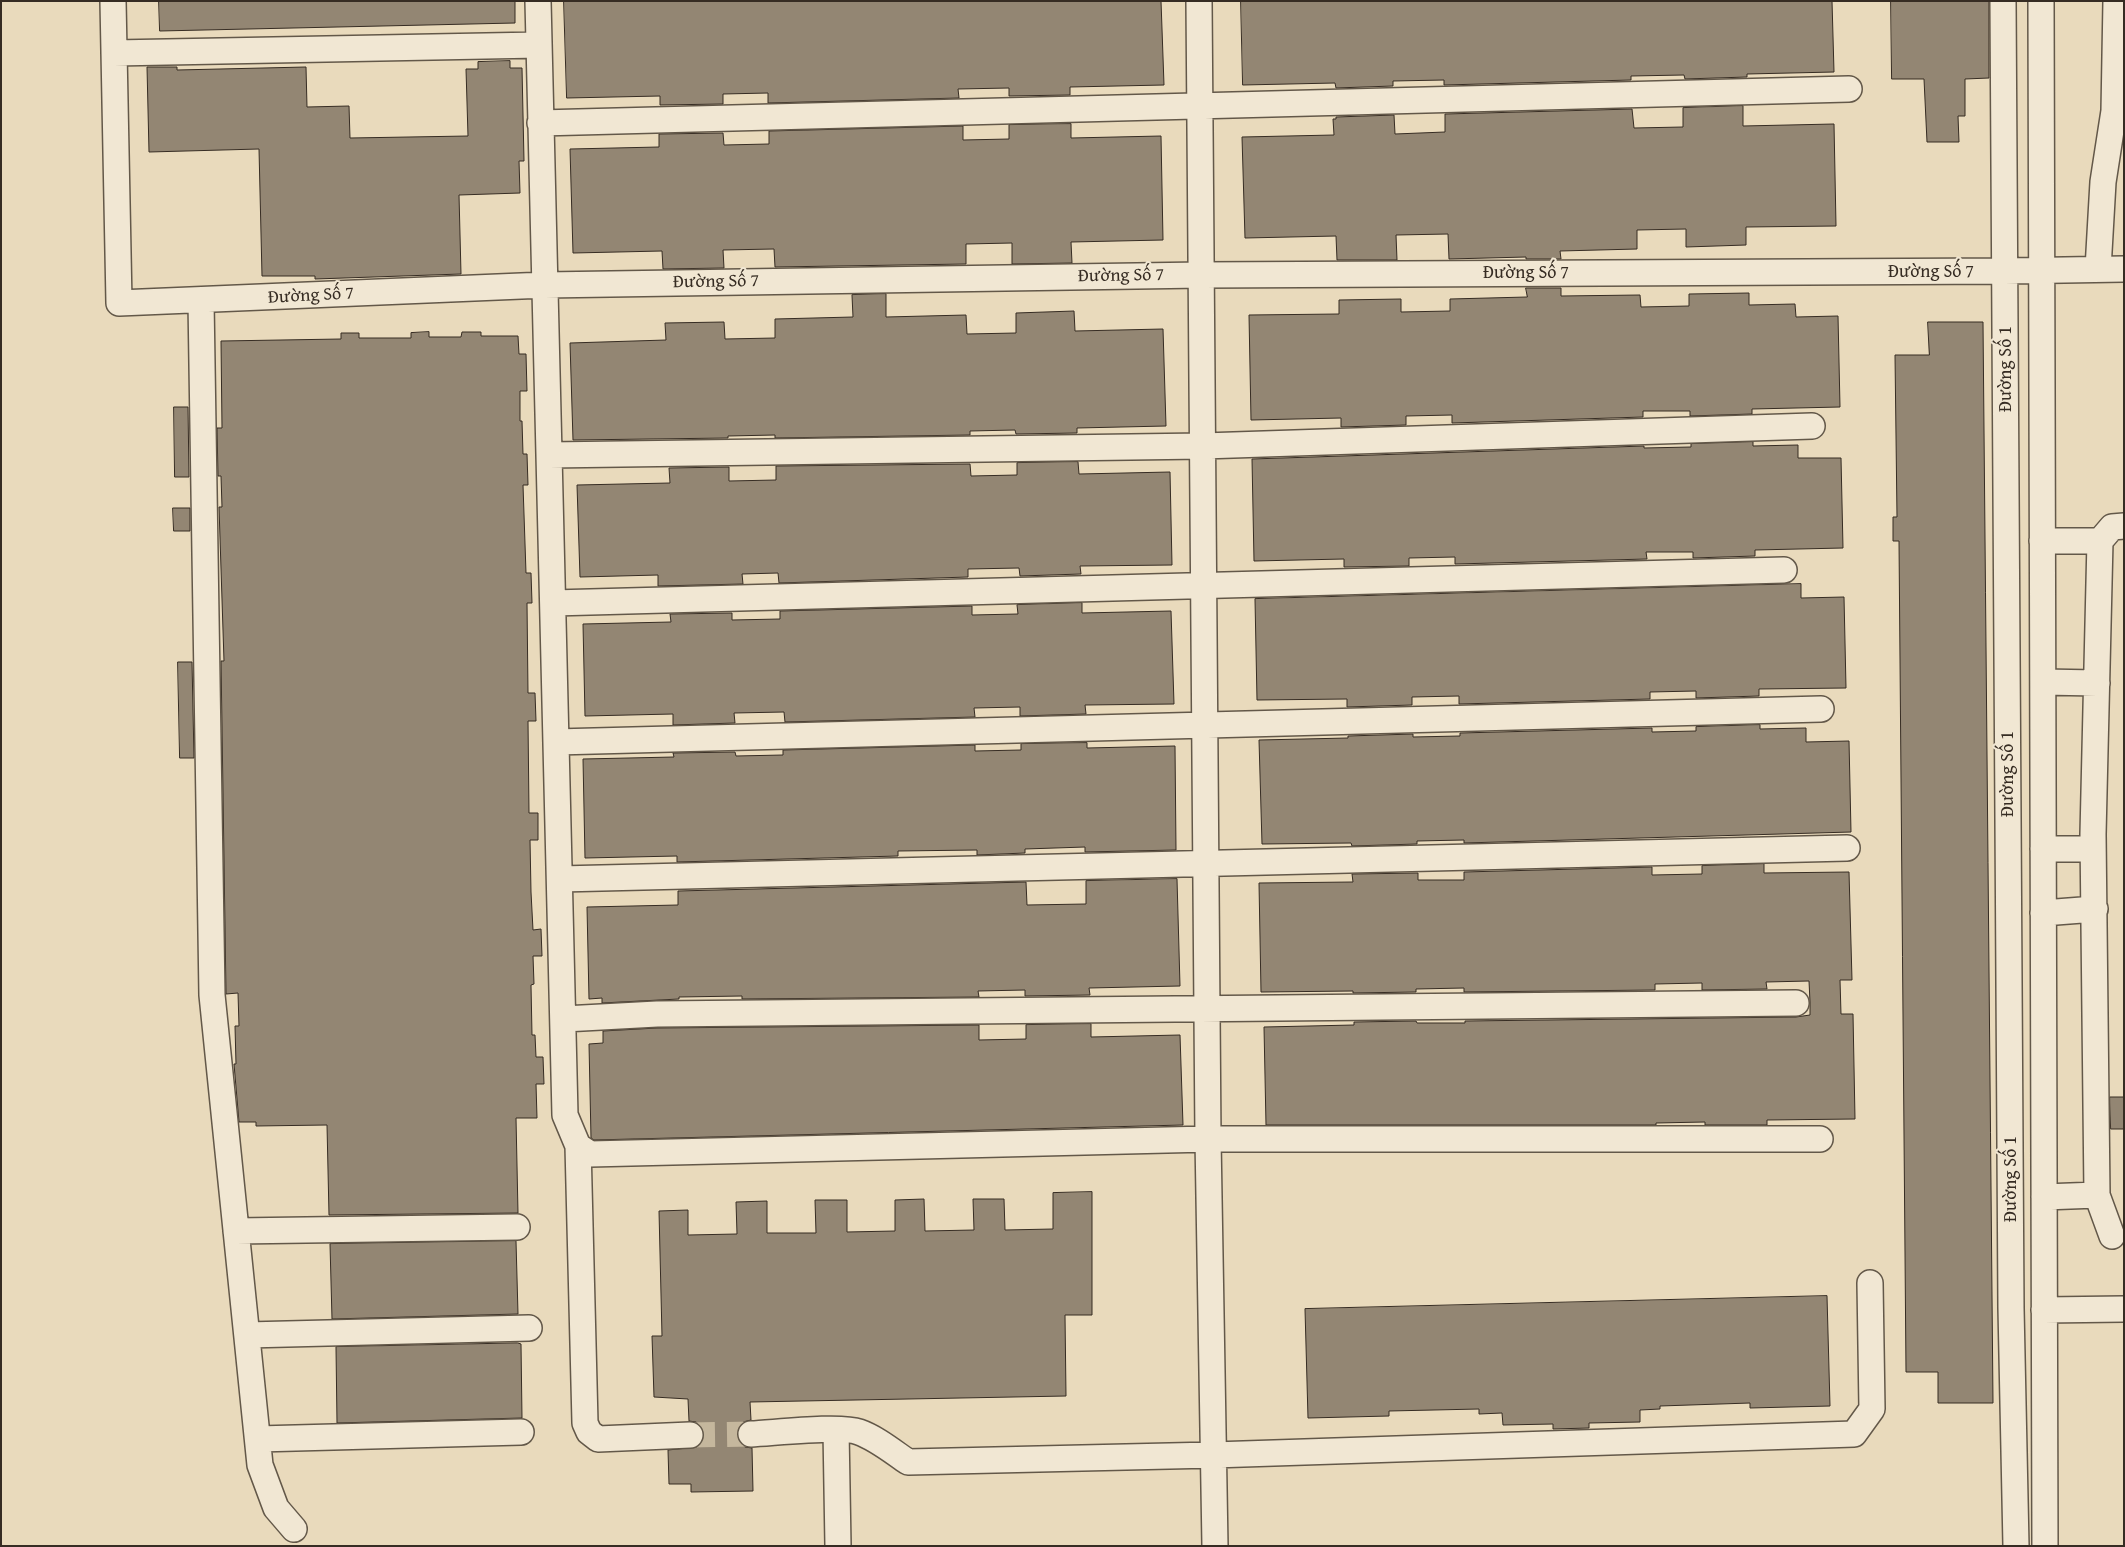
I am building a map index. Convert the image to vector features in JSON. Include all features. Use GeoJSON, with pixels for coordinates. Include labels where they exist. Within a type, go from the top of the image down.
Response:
{"type":"FeatureCollection","features":[{"type":"Feature","properties":{"kind":"lane"},"geometry":{"type":"LineString","coordinates":[[113,1],[114,53],[539,45]]}},
{"type":"Feature","properties":{"kind":"lane"},"geometry":{"type":"LineString","coordinates":[[538,1],[565,1115],[578,1146],[585,1423],[589,1432],[598,1439],[690,1435]]}},
{"type":"Feature","properties":{"kind":"lane"},"geometry":{"type":"LineString","coordinates":[[1199,1],[1208,1140],[1215,1546]]}},
{"type":"Feature","properties":{"kind":"lane","name":"Đường Số 1"},"geometry":{"type":"LineString","coordinates":[[2003,1],[2011,1308],[2016,1546]]}},
{"type":"Feature","properties":{"kind":"lane","name":"Đường Số 1"},"geometry":{"type":"LineString","coordinates":[[2041,1],[2045,1546]]}},
{"type":"Feature","properties":{"kind":"lane"},"geometry":{"type":"LineString","coordinates":[[2098,269],[2103,182],[2114,111],[2116,1]]}},
{"type":"Feature","properties":{"kind":"lane","name":"Đường Số 7"},"geometry":{"type":"LineString","coordinates":[[114,53],[119,303],[544,285],[1202,274],[2124,269]]}},
{"type":"Feature","properties":{"kind":"lane"},"geometry":{"type":"LineString","coordinates":[[540,123],[1849,89]]}},
{"type":"Feature","properties":{"kind":"lane"},"geometry":{"type":"LineString","coordinates":[[201,300],[212,995],[260,1465],[276,1508],[294,1529]]}},
{"type":"Feature","properties":{"kind":"lane"},"geometry":{"type":"LineString","coordinates":[[549,456],[1203,446],[1812,426]]}},
{"type":"Feature","properties":{"kind":"lane"},"geometry":{"type":"LineString","coordinates":[[2112,1236],[2097,1195],[2093,849],[2100,541],[2112,526],[2124,526]]}},
{"type":"Feature","properties":{"kind":"lane"},"geometry":{"type":"LineString","coordinates":[[2042,541],[2100,541]]}},
{"type":"Feature","properties":{"kind":"lane"},"geometry":{"type":"LineString","coordinates":[[553,603],[1784,570]]}},
{"type":"Feature","properties":{"kind":"lane"},"geometry":{"type":"LineString","coordinates":[[2043,682],[2097,683]]}},
{"type":"Feature","properties":{"kind":"lane"},"geometry":{"type":"LineString","coordinates":[[556,742],[1820,709]]}},
{"type":"Feature","properties":{"kind":"lane"},"geometry":{"type":"LineString","coordinates":[[560,880],[1847,848]]}},
{"type":"Feature","properties":{"kind":"lane"},"geometry":{"type":"LineString","coordinates":[[2043,849],[2093,849]]}},
{"type":"Feature","properties":{"kind":"lane"},"geometry":{"type":"LineString","coordinates":[[2043,913],[2095,909]]}},
{"type":"Feature","properties":{"kind":"lane"},"geometry":{"type":"LineString","coordinates":[[564,1020],[657,1014],[1796,1003]]}},
{"type":"Feature","properties":{"kind":"lane"},"geometry":{"type":"LineString","coordinates":[[578,1146],[590,1154],[1208,1140],[1820,1139]]}},
{"type":"Feature","properties":{"kind":"lane"},"geometry":{"type":"LineString","coordinates":[[2044,1197],[2097,1195]]}},
{"type":"Feature","properties":{"kind":"lane"},"geometry":{"type":"LineString","coordinates":[[236,1231],[517,1227]]}},
{"type":"Feature","properties":{"kind":"lane"},"geometry":{"type":"LineString","coordinates":[[751,1434],[836,1430],[856,1431],[868,1436],[908,1462],[1213,1455],[1854,1434],[1872,1409],[1870,1283]]}},
{"type":"Feature","properties":{"kind":"lane"},"geometry":{"type":"LineString","coordinates":[[2044,1310],[2124,1309]]}},
{"type":"Feature","properties":{"kind":"lane"},"geometry":{"type":"LineString","coordinates":[[247,1335],[529,1328]]}},
{"type":"Feature","properties":{"kind":"lane"},"geometry":{"type":"LineString","coordinates":[[836,1430],[838,1546]]}},
{"type":"Feature","properties":{"kind":"lane"},"geometry":{"type":"LineString","coordinates":[[258,1439],[521,1432]]}},
{"type":"Feature","properties":{"kind":"building"},"geometry":{"type":"Polygon","coordinates":[[[159,1],[515,1],[515,23],[160,31],[159,1]]]}},
{"type":"Feature","properties":{"kind":"building"},"geometry":{"type":"Polygon","coordinates":[[[564,1],[1161,1],[1164,85],[1070,87],[1070,95],[1009,96],[1009,88],[958,89],[959,98],[768,103],[768,93],[723,94],[723,104],[660,105],[660,96],[567,98],[564,1]]]}},
{"type":"Feature","properties":{"kind":"building"},"geometry":{"type":"Polygon","coordinates":[[[1241,1],[1832,1],[1834,72],[1747,74],[1747,77],[1685,79],[1684,75],[1631,76],[1631,80],[1444,85],[1444,80],[1393,81],[1393,86],[1336,88],[1335,83],[1243,85],[1241,1]]]}},
{"type":"Feature","properties":{"kind":"building"},"geometry":{"type":"Polygon","coordinates":[[[1891,1],[1989,1],[1989,78],[1965,79],[1965,116],[1958,116],[1959,142],[1927,142],[1924,79],[1892,79],[1891,1]]]}},
{"type":"Feature","properties":{"kind":"building"},"geometry":{"type":"Polygon","coordinates":[[[510,61],[510,68],[522,68],[524,161],[519,161],[520,193],[459,195],[461,274],[315,279],[315,276],[262,276],[259,149],[149,152],[147,67],[177,67],[177,70],[306,67],[307,107],[349,106],[350,138],[468,136],[466,69],[478,69],[478,62],[510,61]]]}},
{"type":"Feature","properties":{"kind":"building"},"geometry":{"type":"Polygon","coordinates":[[[1743,106],[1743,126],[1834,124],[1836,226],[1746,227],[1746,245],[1686,247],[1686,229],[1637,230],[1637,249],[1560,251],[1561,259],[1526,259],[1526,257],[1449,259],[1448,234],[1396,235],[1397,260],[1337,260],[1336,236],[1245,238],[1242,137],[1334,135],[1333,119],[1336,119],[1336,117],[1394,115],[1395,134],[1445,132],[1445,114],[1632,109],[1634,128],[1683,127],[1683,108],[1743,106]]]}},
{"type":"Feature","properties":{"kind":"building"},"geometry":{"type":"Polygon","coordinates":[[[1071,124],[1071,138],[1161,136],[1163,240],[1071,242],[1072,263],[1012,264],[1012,243],[966,244],[966,264],[775,267],[774,249],[723,250],[724,268],[663,269],[662,251],[573,253],[570,149],[659,147],[659,134],[723,133],[724,145],[769,144],[769,131],[963,126],[963,140],[1009,139],[1009,125],[1071,124]]]}},
{"type":"Feature","properties":{"kind":"building"},"geometry":{"type":"Polygon","coordinates":[[[1526,288],[1561,288],[1561,296],[1640,295],[1641,307],[1689,306],[1689,294],[1749,293],[1749,305],[1795,304],[1796,317],[1838,316],[1840,407],[1752,409],[1752,414],[1690,416],[1690,411],[1643,411],[1643,417],[1452,423],[1452,415],[1406,416],[1406,425],[1341,427],[1341,418],[1251,420],[1249,315],[1339,314],[1339,300],[1401,299],[1401,312],[1450,311],[1450,299],[1527,297],[1526,288]]]}},
{"type":"Feature","properties":{"kind":"building"},"geometry":{"type":"Polygon","coordinates":[[[886,294],[886,317],[966,315],[967,334],[1016,333],[1016,313],[1074,311],[1075,331],[1163,329],[1166,426],[1077,428],[1077,433],[1016,434],[1015,430],[970,431],[970,435],[775,438],[775,435],[728,436],[728,438],[573,440],[570,343],[666,340],[665,323],[724,322],[725,339],[775,338],[775,319],[853,317],[852,295],[886,294]]]}},
{"type":"Feature","properties":{"kind":"building"},"geometry":{"type":"Polygon","coordinates":[[[1928,322],[1983,322],[1993,1403],[1938,1403],[1938,1372],[1906,1372],[1899,541],[1893,541],[1893,517],[1897,517],[1895,355],[1929,355],[1928,322]]]}},
{"type":"Feature","properties":{"kind":"building"},"geometry":{"type":"Polygon","coordinates":[[[429,332],[429,337],[461,337],[462,332],[481,332],[481,336],[518,336],[519,354],[526,354],[527,391],[520,391],[520,421],[522,421],[523,454],[527,454],[528,485],[523,485],[526,573],[531,573],[532,603],[527,603],[528,693],[535,693],[536,721],[528,721],[529,813],[538,813],[538,840],[530,840],[531,892],[533,930],[541,929],[542,956],[533,956],[534,984],[531,985],[532,1035],[535,1035],[536,1057],[543,1057],[544,1084],[536,1084],[537,1118],[516,1118],[518,1213],[329,1215],[327,1125],[256,1126],[256,1122],[239,1122],[234,1064],[236,1064],[235,1026],[239,1026],[238,993],[226,994],[221,661],[224,661],[219,507],[222,507],[221,476],[218,476],[217,428],[222,428],[221,341],[341,339],[341,333],[359,333],[359,338],[411,338],[411,333],[429,332]]]}},
{"type":"Feature","properties":{"kind":"building"},"geometry":{"type":"Polygon","coordinates":[[[174,407],[188,407],[189,477],[175,477],[174,407]]]}},
{"type":"Feature","properties":{"kind":"building"},"geometry":{"type":"Polygon","coordinates":[[[1753,442],[1753,446],[1798,445],[1798,458],[1841,458],[1843,548],[1755,550],[1755,556],[1693,558],[1693,552],[1646,552],[1647,559],[1455,564],[1455,557],[1409,558],[1409,566],[1344,567],[1344,559],[1254,561],[1252,459],[1644,446],[1644,448],[1691,447],[1691,444],[1753,442]]]}},
{"type":"Feature","properties":{"kind":"building"},"geometry":{"type":"Polygon","coordinates":[[[1078,462],[1079,474],[1170,472],[1172,565],[1080,566],[1081,574],[1020,576],[1019,568],[968,569],[968,577],[779,583],[778,573],[742,574],[743,584],[658,586],[658,575],[580,577],[577,485],[670,483],[669,468],[729,467],[729,481],[776,480],[776,466],[970,464],[971,476],[1017,475],[1017,463],[1078,462]]]}},
{"type":"Feature","properties":{"kind":"building"},"geometry":{"type":"Polygon","coordinates":[[[173,508],[190,508],[190,531],[174,531],[173,508]]]}},
{"type":"Feature","properties":{"kind":"building"},"geometry":{"type":"Polygon","coordinates":[[[1801,584],[1801,598],[1844,597],[1846,688],[1759,689],[1759,696],[1696,698],[1696,691],[1650,692],[1650,699],[1459,704],[1459,696],[1412,697],[1412,705],[1347,707],[1347,699],[1257,700],[1255,599],[1801,584]]]}},
{"type":"Feature","properties":{"kind":"building"},"geometry":{"type":"Polygon","coordinates":[[[1082,603],[1082,613],[1171,611],[1174,704],[1085,705],[1086,714],[1020,716],[1020,707],[974,708],[975,717],[785,722],[784,712],[734,713],[735,723],[673,725],[673,714],[585,716],[583,624],[671,622],[670,614],[732,613],[732,620],[780,619],[780,611],[972,606],[972,615],[1018,614],[1017,605],[1082,603]]]}},
{"type":"Feature","properties":{"kind":"building"},"geometry":{"type":"Polygon","coordinates":[[[178,662],[192,662],[194,758],[180,758],[178,662]]]}},
{"type":"Feature","properties":{"kind":"building"},"geometry":{"type":"Polygon","coordinates":[[[1760,725],[1760,729],[1806,728],[1806,742],[1849,741],[1851,832],[1464,843],[1464,840],[1417,841],[1417,844],[1352,846],[1351,843],[1262,844],[1259,740],[1413,734],[1413,737],[1460,736],[1460,733],[1652,728],[1652,732],[1696,731],[1696,727],[1760,725]]]}},
{"type":"Feature","properties":{"kind":"building"},"geometry":{"type":"Polygon","coordinates":[[[1087,743],[1087,748],[1175,746],[1176,850],[1085,852],[1085,847],[1025,849],[1025,853],[977,855],[977,850],[898,851],[898,856],[677,862],[677,856],[585,858],[583,759],[674,757],[673,753],[735,752],[736,756],[783,755],[783,750],[975,745],[975,751],[1021,750],[1021,744],[1087,743]]]}},
{"type":"Feature","properties":{"kind":"building"},"geometry":{"type":"Polygon","coordinates":[[[1764,864],[1764,873],[1849,872],[1852,980],[1840,980],[1841,1014],[1853,1014],[1855,1119],[1767,1120],[1767,1125],[1705,1125],[1705,1122],[1656,1123],[1656,1125],[1266,1125],[1264,1027],[1354,1025],[1354,1022],[1416,1021],[1417,1023],[1465,1023],[1465,1021],[1796,1017],[1810,1015],[1810,1002],[1809,981],[1766,982],[1767,989],[1702,990],[1702,983],[1655,984],[1655,990],[1464,992],[1464,988],[1416,989],[1416,992],[1261,992],[1259,883],[1353,882],[1352,874],[1418,873],[1418,880],[1464,880],[1464,872],[1652,867],[1652,875],[1702,874],[1702,866],[1764,864]]]}},
{"type":"Feature","properties":{"kind":"building"},"geometry":{"type":"Polygon","coordinates":[[[1177,879],[1180,986],[1089,988],[1090,995],[1025,996],[1025,990],[978,991],[979,997],[742,999],[742,996],[679,997],[679,999],[602,1003],[602,998],[589,999],[587,907],[678,905],[678,891],[1026,882],[1027,905],[1086,904],[1086,881],[1177,879]]]}},
{"type":"Feature","properties":{"kind":"building"},"geometry":{"type":"Polygon","coordinates":[[[1091,1024],[1091,1037],[1180,1035],[1183,1125],[594,1140],[591,1138],[589,1044],[603,1043],[603,1031],[657,1028],[979,1025],[979,1040],[1026,1039],[1026,1025],[1091,1024]]]}},
{"type":"Feature","properties":{"kind":"building"},"geometry":{"type":"Polygon","coordinates":[[[2110,1097],[2124,1097],[2124,1129],[2111,1129],[2110,1097]]]}},
{"type":"Feature","properties":{"kind":"building"},"geometry":{"type":"Polygon","coordinates":[[[1092,1192],[1092,1315],[1065,1315],[1066,1396],[750,1402],[751,1420],[743,1422],[738,1428],[737,1434],[739,1442],[745,1447],[752,1448],[753,1491],[691,1492],[691,1484],[669,1484],[668,1450],[697,1447],[702,1442],[704,1435],[702,1427],[696,1422],[689,1421],[688,1399],[654,1397],[652,1336],[662,1336],[659,1211],[688,1210],[688,1235],[737,1234],[736,1202],[767,1201],[767,1233],[816,1233],[815,1200],[847,1200],[847,1232],[895,1231],[895,1200],[924,1199],[925,1231],[974,1230],[973,1199],[1004,1199],[1005,1230],[1053,1229],[1053,1193],[1092,1192]]]}},
{"type":"Feature","properties":{"kind":"building"},"geometry":{"type":"Polygon","coordinates":[[[516,1241],[518,1314],[332,1319],[330,1244],[516,1241]]]}},
{"type":"Feature","properties":{"kind":"building"},"geometry":{"type":"Polygon","coordinates":[[[1827,1296],[1830,1406],[1750,1408],[1750,1403],[1660,1406],[1660,1409],[1640,1410],[1640,1422],[1589,1423],[1589,1428],[1553,1429],[1553,1424],[1503,1425],[1502,1413],[1479,1414],[1479,1409],[1389,1411],[1389,1416],[1308,1418],[1305,1309],[1827,1296]]]}},
{"type":"Feature","properties":{"kind":"building"},"geometry":{"type":"Polygon","coordinates":[[[521,1344],[522,1418],[337,1423],[336,1347],[521,1344]]]}},
{"type":"Feature","properties":{"kind":"tunnel"},"geometry":{"type":"LineString","coordinates":[[690,1435],[751,1434]]}}]}
